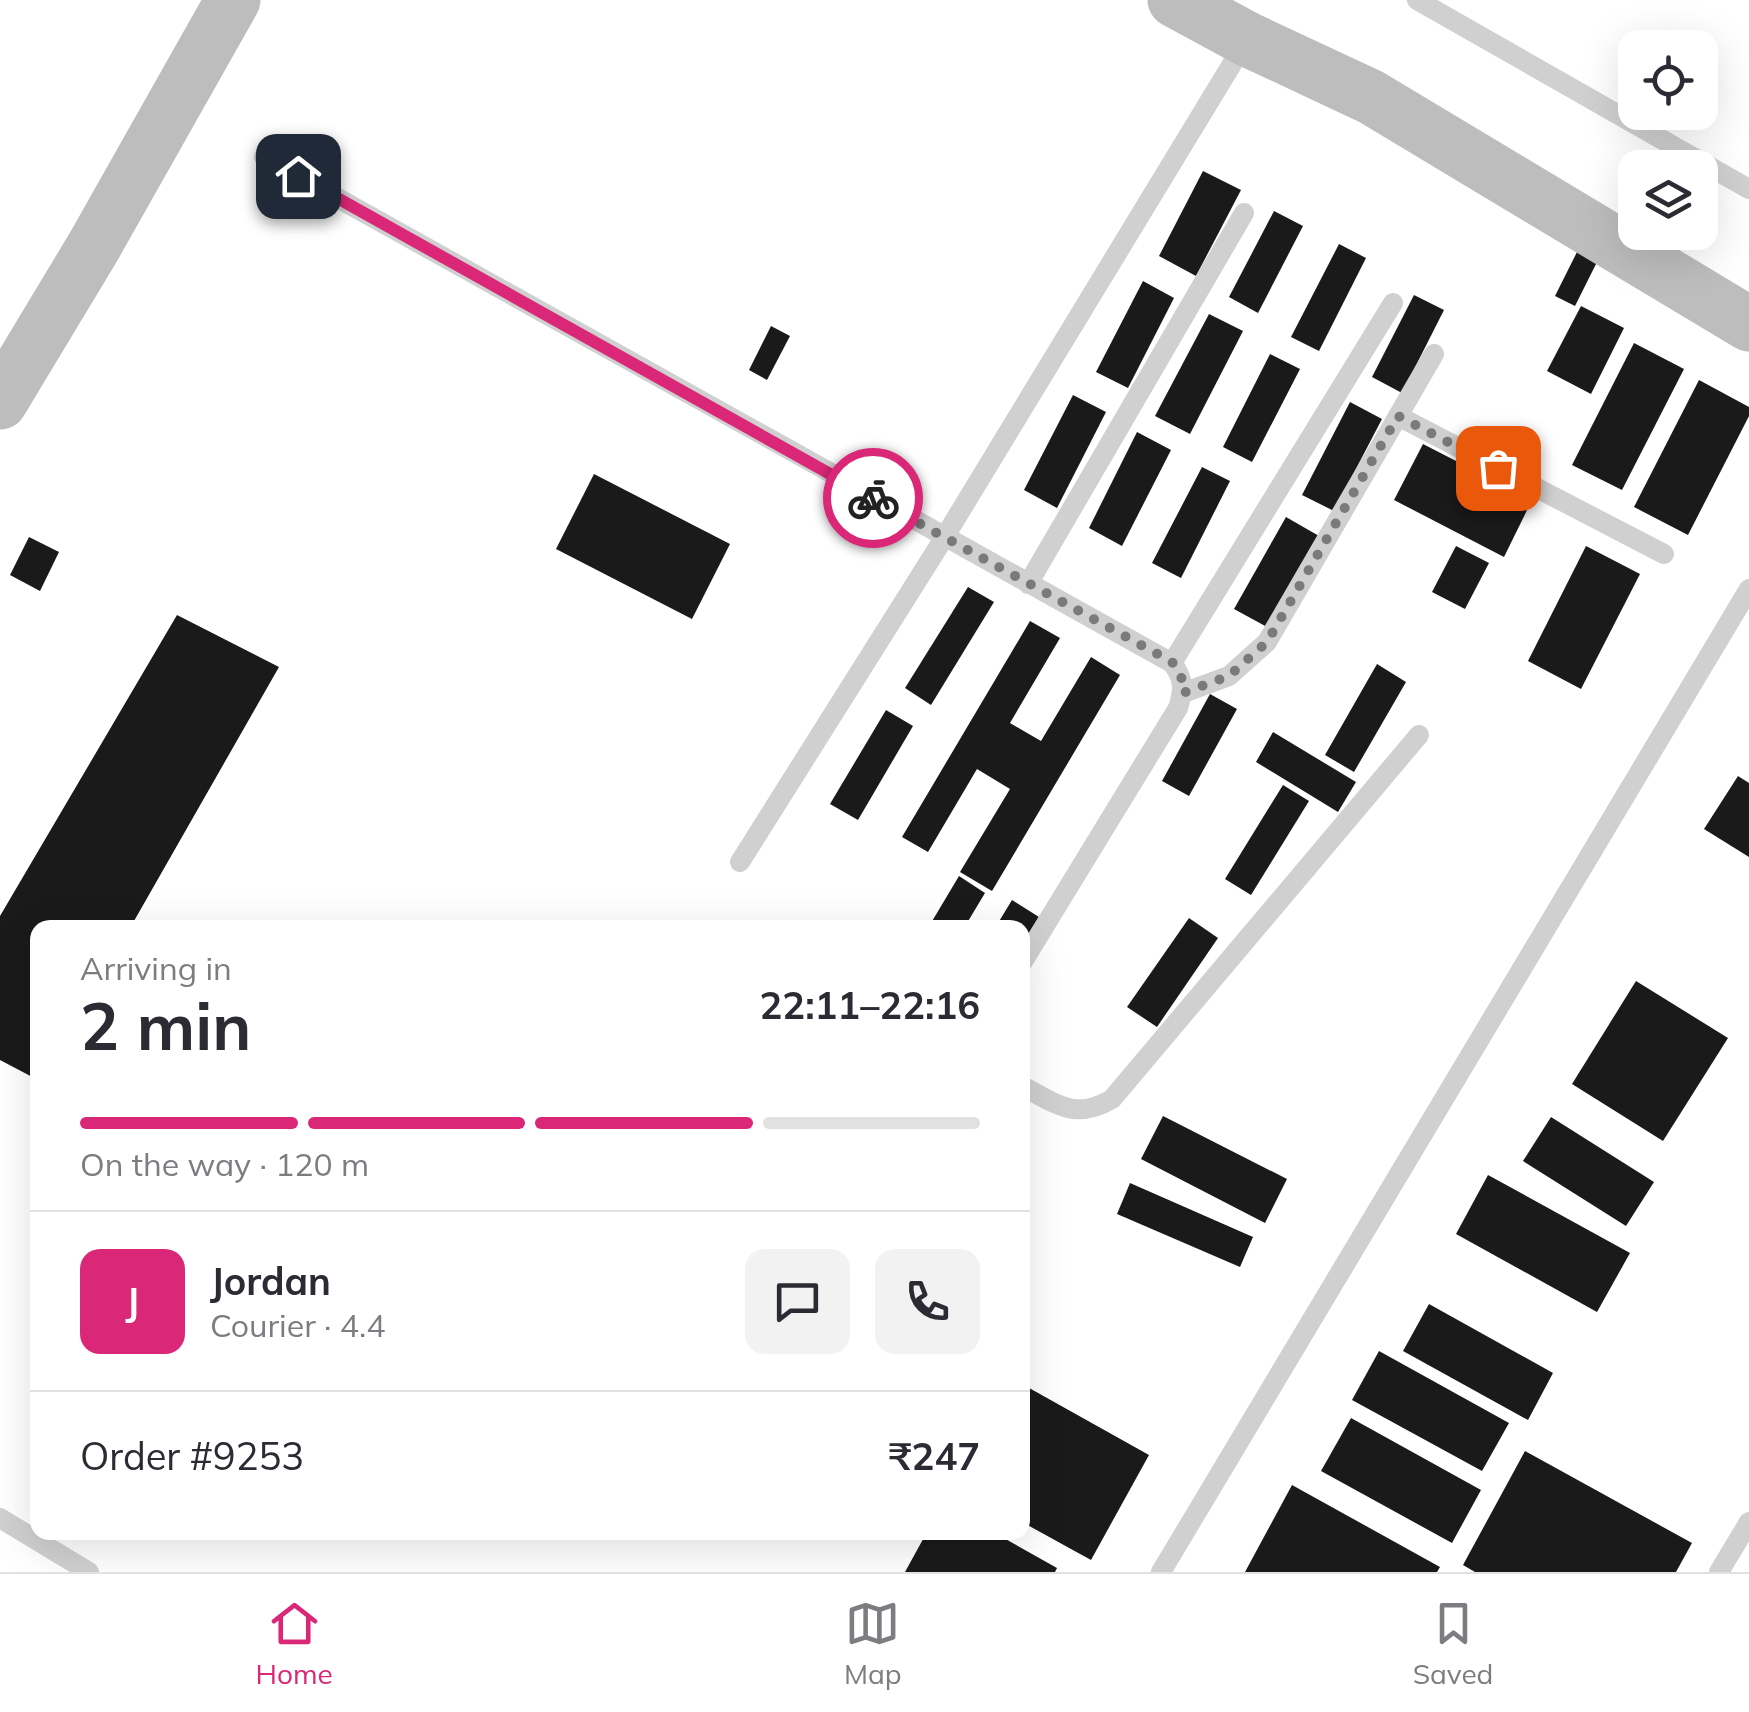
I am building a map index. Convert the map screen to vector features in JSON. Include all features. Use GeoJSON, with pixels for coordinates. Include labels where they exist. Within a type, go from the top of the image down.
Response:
{"type":"FeatureCollection","features":[{"type":"Feature","properties":{"kind":"main road"},"geometry":{"type":"LineString","coordinates":[[0,402],[94,246],[233,0]]}},
{"type":"Feature","properties":{"kind":"main road"},"geometry":{"type":"LineString","coordinates":[[1174,0],[1247,40],[1371,97],[1749,324]]}},
{"type":"Feature","properties":{"kind":"lane"},"geometry":{"type":"LineString","coordinates":[[1416,0],[1749,190]]}},
{"type":"Feature","properties":{"kind":"lane"},"geometry":{"type":"LineString","coordinates":[[740,862],[944,538],[1247,40]]}},
{"type":"Feature","properties":{"kind":"lane"},"geometry":{"type":"LineString","coordinates":[[264,157],[1172,662],[1181,674],[1183,693],[1178,708],[1030,950]]}},
{"type":"Feature","properties":{"kind":"lane"},"geometry":{"type":"LineString","coordinates":[[1028,584],[1244,213]]}},
{"type":"Feature","properties":{"kind":"lane"},"geometry":{"type":"LineString","coordinates":[[1172,662],[1393,303]]}},
{"type":"Feature","properties":{"kind":"lane"},"geometry":{"type":"LineString","coordinates":[[1183,693],[1229,676],[1267,642],[1434,354]]}},
{"type":"Feature","properties":{"kind":"lane"},"geometry":{"type":"LineString","coordinates":[[1398,416],[1664,554]]}},
{"type":"Feature","properties":{"kind":"lane"},"geometry":{"type":"LineString","coordinates":[[1162,1572],[1749,589]]}},
{"type":"Feature","properties":{"kind":"lane"},"geometry":{"type":"LineString","coordinates":[[1030,1090],[1068,1110],[1092,1111],[1112,1099],[1419,735]]}},
{"type":"Feature","properties":{"kind":"lane"},"geometry":{"type":"LineString","coordinates":[[0,1518],[30,1536]]}},
{"type":"Feature","properties":{"kind":"lane"},"geometry":{"type":"LineString","coordinates":[[1719,1572],[1749,1522]]}},
{"type":"Feature","properties":{"kind":"lane"},"geometry":{"type":"LineString","coordinates":[[36,1540],[89,1572]]}},
{"type":"Feature","properties":{"kind":"building"},"geometry":{"type":"Polygon","coordinates":[[[1203,171],[1241,190],[1196,276],[1159,256],[1203,171]]]}},
{"type":"Feature","properties":{"kind":"building"},"geometry":{"type":"Polygon","coordinates":[[[1274,211],[1303,226],[1258,313],[1229,297],[1274,211]]]}},
{"type":"Feature","properties":{"kind":"building"},"geometry":{"type":"Polygon","coordinates":[[[1339,244],[1366,258],[1319,351],[1291,337],[1339,244]]]}},
{"type":"Feature","properties":{"kind":"building"},"geometry":{"type":"Polygon","coordinates":[[[1578,250],[1598,260],[1575,306],[1555,296],[1578,250]]]}},
{"type":"Feature","properties":{"kind":"building"},"geometry":{"type":"Polygon","coordinates":[[[1143,281],[1174,298],[1128,388],[1096,372],[1143,281]]]}},
{"type":"Feature","properties":{"kind":"building"},"geometry":{"type":"Polygon","coordinates":[[[1414,295],[1444,310],[1402,393],[1372,377],[1414,295]]]}},
{"type":"Feature","properties":{"kind":"building"},"geometry":{"type":"Polygon","coordinates":[[[1581,306],[1624,328],[1591,394],[1547,371],[1581,306]]]}},
{"type":"Feature","properties":{"kind":"building"},"geometry":{"type":"Polygon","coordinates":[[[1209,314],[1243,331],[1190,434],[1155,416],[1209,314]]]}},
{"type":"Feature","properties":{"kind":"building"},"geometry":{"type":"Polygon","coordinates":[[[771,326],[790,336],[767,380],[749,370],[771,326]]]}},
{"type":"Feature","properties":{"kind":"building"},"geometry":{"type":"Polygon","coordinates":[[[1634,343],[1684,369],[1622,490],[1572,465],[1634,343]]]}},
{"type":"Feature","properties":{"kind":"building"},"geometry":{"type":"Polygon","coordinates":[[[1270,354],[1300,369],[1252,462],[1223,447],[1270,354]]]}},
{"type":"Feature","properties":{"kind":"building"},"geometry":{"type":"Polygon","coordinates":[[[1699,380],[1749,407],[1749,416],[1688,535],[1634,507],[1699,380]]]}},
{"type":"Feature","properties":{"kind":"building"},"geometry":{"type":"Polygon","coordinates":[[[1073,395],[1106,412],[1057,508],[1024,490],[1073,395]]]}},
{"type":"Feature","properties":{"kind":"building"},"geometry":{"type":"Polygon","coordinates":[[[1350,402],[1382,419],[1334,511],[1302,495],[1350,402]]]}},
{"type":"Feature","properties":{"kind":"building"},"geometry":{"type":"Polygon","coordinates":[[[1137,432],[1171,450],[1122,546],[1089,528],[1137,432]]]}},
{"type":"Feature","properties":{"kind":"building"},"geometry":{"type":"Polygon","coordinates":[[[1423,444],[1532,500],[1504,557],[1394,500],[1423,444]]]}},
{"type":"Feature","properties":{"kind":"building"},"geometry":{"type":"Polygon","coordinates":[[[1202,467],[1230,481],[1181,578],[1152,563],[1202,467]]]}},
{"type":"Feature","properties":{"kind":"building"},"geometry":{"type":"Polygon","coordinates":[[[594,474],[730,544],[692,619],[556,549],[594,474]]]}},
{"type":"Feature","properties":{"kind":"building"},"geometry":{"type":"Polygon","coordinates":[[[1286,517],[1319,536],[1267,627],[1234,609],[1286,517]]]}},
{"type":"Feature","properties":{"kind":"building"},"geometry":{"type":"Polygon","coordinates":[[[29,537],[59,552],[40,591],[10,575],[29,537]]]}},
{"type":"Feature","properties":{"kind":"building"},"geometry":{"type":"Polygon","coordinates":[[[1456,546],[1489,563],[1465,609],[1432,592],[1456,546]]]}},
{"type":"Feature","properties":{"kind":"building"},"geometry":{"type":"Polygon","coordinates":[[[1586,546],[1640,574],[1581,689],[1528,661],[1586,546]]]}},
{"type":"Feature","properties":{"kind":"building"},"geometry":{"type":"Polygon","coordinates":[[[968,587],[994,602],[931,705],[905,688],[968,587]]]}},
{"type":"Feature","properties":{"kind":"building"},"geometry":{"type":"Polygon","coordinates":[[[177,615],[279,667],[135,920],[30,920],[30,1076],[0,1060],[0,916],[177,615]]]}},
{"type":"Feature","properties":{"kind":"building"},"geometry":{"type":"Polygon","coordinates":[[[1030,621],[1060,638],[1010,723],[1041,741],[1091,657],[1120,675],[992,891],[960,872],[1010,789],[977,769],[928,852],[902,837],[1030,621]]]}},
{"type":"Feature","properties":{"kind":"building"},"geometry":{"type":"Polygon","coordinates":[[[1377,664],[1406,682],[1354,772],[1325,755],[1377,664]]]}},
{"type":"Feature","properties":{"kind":"building"},"geometry":{"type":"Polygon","coordinates":[[[1210,694],[1237,709],[1189,796],[1162,781],[1210,694]]]}},
{"type":"Feature","properties":{"kind":"building"},"geometry":{"type":"Polygon","coordinates":[[[886,710],[913,726],[858,820],[830,804],[886,710]]]}},
{"type":"Feature","properties":{"kind":"building"},"geometry":{"type":"Polygon","coordinates":[[[1273,732],[1356,782],[1338,812],[1256,762],[1273,732]]]}},
{"type":"Feature","properties":{"kind":"building"},"geometry":{"type":"Polygon","coordinates":[[[1738,776],[1749,783],[1749,857],[1704,829],[1738,776]]]}},
{"type":"Feature","properties":{"kind":"building"},"geometry":{"type":"Polygon","coordinates":[[[1283,785],[1309,801],[1251,895],[1225,879],[1283,785]]]}},
{"type":"Feature","properties":{"kind":"building"},"geometry":{"type":"Polygon","coordinates":[[[959,876],[985,893],[969,920],[933,920],[959,876]]]}},
{"type":"Feature","properties":{"kind":"building"},"geometry":{"type":"Polygon","coordinates":[[[1012,900],[1039,917],[1030,931],[1030,920],[1000,920],[1012,900]]]}},
{"type":"Feature","properties":{"kind":"building"},"geometry":{"type":"Polygon","coordinates":[[[1189,918],[1218,938],[1157,1027],[1127,1007],[1189,918]]]}},
{"type":"Feature","properties":{"kind":"building"},"geometry":{"type":"Polygon","coordinates":[[[1636,981],[1728,1038],[1663,1141],[1572,1084],[1636,981]]]}},
{"type":"Feature","properties":{"kind":"building"},"geometry":{"type":"Polygon","coordinates":[[[1163,1116],[1287,1179],[1265,1223],[1141,1159],[1163,1116]]]}},
{"type":"Feature","properties":{"kind":"building"},"geometry":{"type":"Polygon","coordinates":[[[1551,1117],[1654,1182],[1626,1226],[1523,1161],[1551,1117]]]}},
{"type":"Feature","properties":{"kind":"building"},"geometry":{"type":"Polygon","coordinates":[[[1488,1175],[1630,1253],[1597,1312],[1456,1234],[1488,1175]]]}},
{"type":"Feature","properties":{"kind":"building"},"geometry":{"type":"Polygon","coordinates":[[[1130,1183],[1253,1237],[1240,1267],[1117,1214],[1130,1183]]]}},
{"type":"Feature","properties":{"kind":"building"},"geometry":{"type":"Polygon","coordinates":[[[1429,1304],[1553,1373],[1528,1420],[1403,1351],[1429,1304]]]}},
{"type":"Feature","properties":{"kind":"building"},"geometry":{"type":"Polygon","coordinates":[[[1379,1351],[1509,1423],[1482,1471],[1352,1400],[1379,1351]]]}},
{"type":"Feature","properties":{"kind":"building"},"geometry":{"type":"Polygon","coordinates":[[[1030,1388],[1149,1455],[1091,1560],[1030,1526],[1030,1388]]]}},
{"type":"Feature","properties":{"kind":"building"},"geometry":{"type":"Polygon","coordinates":[[[1351,1418],[1481,1490],[1452,1543],[1321,1471],[1351,1418]]]}},
{"type":"Feature","properties":{"kind":"building"},"geometry":{"type":"Polygon","coordinates":[[[1525,1451],[1692,1543],[1676,1572],[1475,1572],[1463,1565],[1525,1451]]]}},
{"type":"Feature","properties":{"kind":"building"},"geometry":{"type":"Polygon","coordinates":[[[1292,1485],[1440,1567],[1437,1572],[1245,1572],[1292,1485]]]}},
{"type":"Feature","properties":{"kind":"building"},"geometry":{"type":"Polygon","coordinates":[[[923,1540],[1007,1540],[1057,1568],[1055,1572],[905,1572],[923,1540]]]}},
{"type":"Feature","properties":{"kind":"way so far"},"geometry":{"type":"LineString","coordinates":[[873,498],[1172,662],[1181,674],[1183,693],[1229,676],[1267,642],[1398,416],[1498,468]]}},
{"type":"Feature","properties":{"kind":"route"},"geometry":{"type":"LineString","coordinates":[[298,176],[873,498]]}}]}
